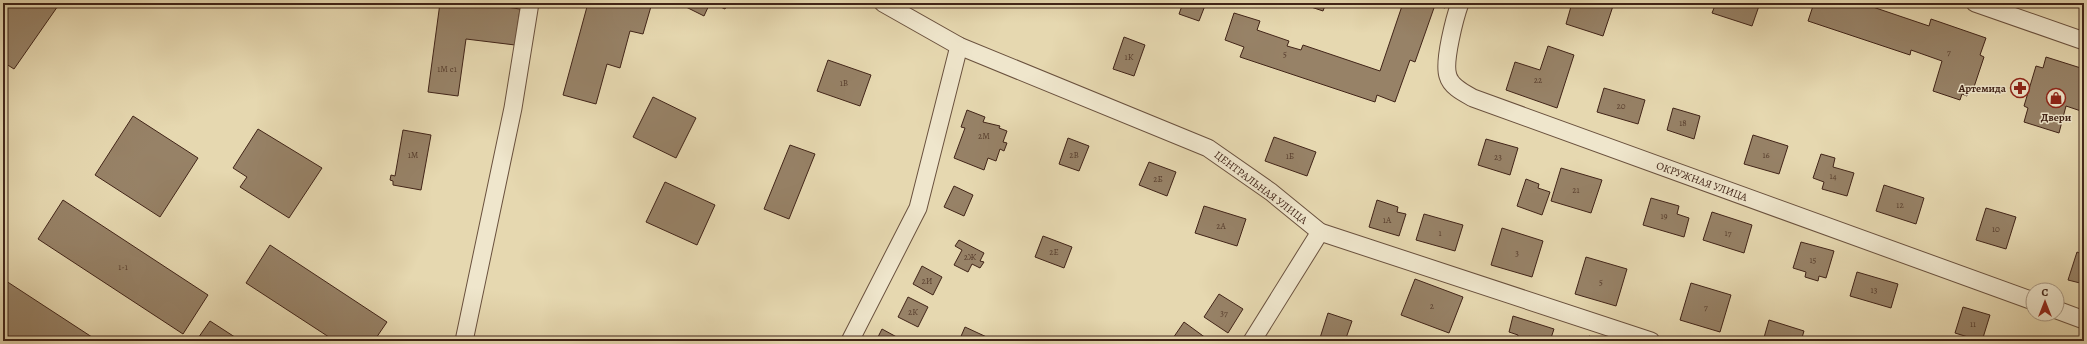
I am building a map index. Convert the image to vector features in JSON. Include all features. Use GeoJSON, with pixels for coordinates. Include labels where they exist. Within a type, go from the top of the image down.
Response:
{"type":"FeatureCollection","features":[{"type":"Feature","properties":{"kind":"street"},"geometry":{"type":"LineString","coordinates":[[464,341],[513,108],[530,3]]}},
{"type":"Feature","properties":{"kind":"street","name":"ЦЕНТРАЛЬНАЯ УЛИЦА"},"geometry":{"type":"LineString","coordinates":[[883,3],[959,46],[1208,148],[1271,192],[1320,232],[1651,341]]}},
{"type":"Feature","properties":{"kind":"street","name":"ОКРУЖНАЯ УЛИЦА"},"geometry":{"type":"LineString","coordinates":[[1460,3],[1448,52],[1447,76],[1455,87],[1473,98],[2025,299]]}},
{"type":"Feature","properties":{"kind":"street"},"geometry":{"type":"LineString","coordinates":[[1975,3],[2084,41]]}},
{"type":"Feature","properties":{"kind":"street"},"geometry":{"type":"LineString","coordinates":[[850,341],[918,208],[959,46]]}},
{"type":"Feature","properties":{"kind":"street"},"geometry":{"type":"LineString","coordinates":[[1252,341],[1320,232]]}},
{"type":"Feature","properties":{"kind":"street"},"geometry":{"type":"LineString","coordinates":[[2065,313],[2084,320]]}},
{"type":"Feature","properties":{"kind":"building"},"geometry":{"type":"Polygon","coordinates":[[[9,3],[60,3],[14,69],[3,62],[3,11],[9,3]]]}},
{"type":"Feature","properties":{"kind":"building"},"geometry":{"type":"Polygon","coordinates":[[[440,3],[477,3],[520,9],[515,45],[466,39],[458,96],[428,92],[440,3]]]}},
{"type":"Feature","properties":{"kind":"building"},"geometry":{"type":"Polygon","coordinates":[[[588,3],[652,3],[643,34],[630,31],[620,68],[607,64],[596,104],[563,95],[588,3]]]}},
{"type":"Feature","properties":{"kind":"building"},"geometry":{"type":"Polygon","coordinates":[[[683,3],[710,3],[704,16],[682,5],[683,3]]]}},
{"type":"Feature","properties":{"kind":"building"},"geometry":{"type":"Polygon","coordinates":[[[712,3],[728,3],[725,9],[712,3]]]}},
{"type":"Feature","properties":{"kind":"building"},"geometry":{"type":"Polygon","coordinates":[[[1183,3],[1206,3],[1199,21],[1179,14],[1183,3]]]}},
{"type":"Feature","properties":{"kind":"building"},"geometry":{"type":"Polygon","coordinates":[[[1299,3],[1326,3],[1323,11],[1299,3]]]}},
{"type":"Feature","properties":{"kind":"building"},"geometry":{"type":"Polygon","coordinates":[[[1403,3],[1447,3],[1445,8],[1435,5],[1415,62],[1410,60],[1395,102],[1377,95],[1375,102],[1240,57],[1244,47],[1225,40],[1234,13],[1260,21],[1257,30],[1289,41],[1287,46],[1301,50],[1303,45],[1380,71],[1403,3]]]}},
{"type":"Feature","properties":{"kind":"building"},"geometry":{"type":"Polygon","coordinates":[[[1572,3],[1614,3],[1603,36],[1566,24],[1572,3]]]}},
{"type":"Feature","properties":{"kind":"building"},"geometry":{"type":"Polygon","coordinates":[[[1716,3],[1760,3],[1752,26],[1712,13],[1716,3]]]}},
{"type":"Feature","properties":{"kind":"building"},"geometry":{"type":"Polygon","coordinates":[[[1814,3],[1861,3],[1929,26],[1931,19],[1986,38],[1980,55],[1984,57],[1974,87],[1971,86],[1967,96],[1962,94],[1960,100],[1933,91],[1942,61],[1911,50],[1910,55],[1808,21],[1814,3]]]}},
{"type":"Feature","properties":{"kind":"building"},"geometry":{"type":"Polygon","coordinates":[[[1124,37],[1145,45],[1134,76],[1113,69],[1124,37]]]}},
{"type":"Feature","properties":{"kind":"building"},"geometry":{"type":"Polygon","coordinates":[[[1548,46],[1574,55],[1557,108],[1506,90],[1515,62],[1540,70],[1548,46]]]}},
{"type":"Feature","properties":{"kind":"building"},"geometry":{"type":"Polygon","coordinates":[[[2046,57],[2084,69],[2084,112],[2066,106],[2059,133],[2024,122],[2028,108],[2024,106],[2036,66],[2043,68],[2046,57]]]}},
{"type":"Feature","properties":{"kind":"building"},"geometry":{"type":"Polygon","coordinates":[[[828,60],[871,75],[860,106],[817,91],[828,60]]]}},
{"type":"Feature","properties":{"kind":"building"},"geometry":{"type":"Polygon","coordinates":[[[1604,88],[1645,100],[1638,124],[1597,112],[1604,88]]]}},
{"type":"Feature","properties":{"kind":"building"},"geometry":{"type":"Polygon","coordinates":[[[653,97],[696,118],[676,158],[633,137],[653,97]]]}},
{"type":"Feature","properties":{"kind":"building"},"geometry":{"type":"Polygon","coordinates":[[[1673,108],[1700,116],[1694,139],[1667,130],[1673,108]]]}},
{"type":"Feature","properties":{"kind":"building"},"geometry":{"type":"Polygon","coordinates":[[[967,110],[985,117],[983,122],[1000,126],[999,128],[1007,131],[1003,142],[1007,143],[1004,151],[1000,149],[996,161],[988,158],[984,170],[954,158],[965,128],[961,127],[967,110]]]}},
{"type":"Feature","properties":{"kind":"building"},"geometry":{"type":"Polygon","coordinates":[[[133,116],[198,158],[160,217],[95,175],[133,116]]]}},
{"type":"Feature","properties":{"kind":"building"},"geometry":{"type":"Polygon","coordinates":[[[258,129],[322,168],[289,218],[240,187],[247,177],[233,168],[258,129]]]}},
{"type":"Feature","properties":{"kind":"building"},"geometry":{"type":"Polygon","coordinates":[[[403,130],[431,135],[421,190],[393,185],[393,181],[390,180],[391,175],[395,176],[403,130]]]}},
{"type":"Feature","properties":{"kind":"building"},"geometry":{"type":"Polygon","coordinates":[[[1753,135],[1788,146],[1779,174],[1744,164],[1753,135]]]}},
{"type":"Feature","properties":{"kind":"building"},"geometry":{"type":"Polygon","coordinates":[[[1274,137],[1316,152],[1307,176],[1265,161],[1274,137]]]}},
{"type":"Feature","properties":{"kind":"building"},"geometry":{"type":"Polygon","coordinates":[[[1068,138],[1089,146],[1079,171],[1059,164],[1068,138]]]}},
{"type":"Feature","properties":{"kind":"building"},"geometry":{"type":"Polygon","coordinates":[[[1486,139],[1518,148],[1510,175],[1478,165],[1486,139]]]}},
{"type":"Feature","properties":{"kind":"building"},"geometry":{"type":"Polygon","coordinates":[[[790,145],[815,154],[789,219],[764,209],[790,145]]]}},
{"type":"Feature","properties":{"kind":"building"},"geometry":{"type":"Polygon","coordinates":[[[1821,154],[1835,158],[1833,167],[1854,173],[1847,196],[1822,189],[1824,182],[1813,178],[1821,154]]]}},
{"type":"Feature","properties":{"kind":"building"},"geometry":{"type":"Polygon","coordinates":[[[1149,162],[1176,172],[1167,196],[1139,185],[1149,162]]]}},
{"type":"Feature","properties":{"kind":"building"},"geometry":{"type":"Polygon","coordinates":[[[1561,168],[1602,180],[1591,213],[1551,201],[1561,168]]]}},
{"type":"Feature","properties":{"kind":"building"},"geometry":{"type":"Polygon","coordinates":[[[1526,179],[1539,184],[1538,188],[1550,192],[1542,215],[1517,206],[1526,179]]]}},
{"type":"Feature","properties":{"kind":"building"},"geometry":{"type":"Polygon","coordinates":[[[665,182],[715,205],[697,245],[646,222],[665,182]]]}},
{"type":"Feature","properties":{"kind":"building"},"geometry":{"type":"Polygon","coordinates":[[[1884,185],[1924,198],[1916,224],[1876,211],[1884,185]]]}},
{"type":"Feature","properties":{"kind":"building"},"geometry":{"type":"Polygon","coordinates":[[[954,186],[973,195],[964,216],[944,207],[954,186]]]}},
{"type":"Feature","properties":{"kind":"building"},"geometry":{"type":"Polygon","coordinates":[[[1651,198],[1679,206],[1677,214],[1689,218],[1684,237],[1643,225],[1651,198]]]}},
{"type":"Feature","properties":{"kind":"building"},"geometry":{"type":"Polygon","coordinates":[[[63,200],[208,295],[183,334],[38,239],[63,200]]]}},
{"type":"Feature","properties":{"kind":"building"},"geometry":{"type":"Polygon","coordinates":[[[1377,200],[1398,207],[1397,212],[1406,214],[1399,236],[1369,227],[1377,200]]]}},
{"type":"Feature","properties":{"kind":"building"},"geometry":{"type":"Polygon","coordinates":[[[1204,206],[1246,219],[1237,246],[1195,233],[1204,206]]]}},
{"type":"Feature","properties":{"kind":"building"},"geometry":{"type":"Polygon","coordinates":[[[1986,208],[2016,217],[2006,249],[1976,240],[1986,208]]]}},
{"type":"Feature","properties":{"kind":"building"},"geometry":{"type":"Polygon","coordinates":[[[1712,212],[1752,225],[1744,253],[1703,240],[1712,212]]]}},
{"type":"Feature","properties":{"kind":"building"},"geometry":{"type":"Polygon","coordinates":[[[1424,214],[1463,225],[1455,251],[1416,240],[1424,214]]]}},
{"type":"Feature","properties":{"kind":"building"},"geometry":{"type":"Polygon","coordinates":[[[1502,228],[1543,241],[1532,277],[1491,265],[1502,228]]]}},
{"type":"Feature","properties":{"kind":"building"},"geometry":{"type":"Polygon","coordinates":[[[1043,236],[1072,247],[1064,268],[1035,257],[1043,236]]]}},
{"type":"Feature","properties":{"kind":"building"},"geometry":{"type":"Polygon","coordinates":[[[959,240],[984,253],[980,261],[984,262],[980,268],[972,264],[968,272],[954,265],[962,250],[955,246],[959,240]]]}},
{"type":"Feature","properties":{"kind":"building"},"geometry":{"type":"Polygon","coordinates":[[[1801,242],[1834,251],[1826,278],[1819,276],[1818,281],[1805,277],[1806,272],[1793,268],[1801,242]]]}},
{"type":"Feature","properties":{"kind":"building"},"geometry":{"type":"Polygon","coordinates":[[[270,245],[387,322],[374,341],[335,341],[246,283],[270,245]]]}},
{"type":"Feature","properties":{"kind":"building"},"geometry":{"type":"Polygon","coordinates":[[[2077,252],[2084,255],[2084,284],[2068,280],[2077,252]]]}},
{"type":"Feature","properties":{"kind":"building"},"geometry":{"type":"Polygon","coordinates":[[[1586,257],[1627,269],[1616,306],[1575,294],[1586,257]]]}},
{"type":"Feature","properties":{"kind":"building"},"geometry":{"type":"Polygon","coordinates":[[[922,266],[942,277],[933,295],[913,284],[922,266]]]}},
{"type":"Feature","properties":{"kind":"building"},"geometry":{"type":"Polygon","coordinates":[[[1857,272],[1898,284],[1891,308],[1850,296],[1857,272]]]}},
{"type":"Feature","properties":{"kind":"building"},"geometry":{"type":"Polygon","coordinates":[[[3,279],[98,341],[16,341],[3,332],[3,279]]]}},
{"type":"Feature","properties":{"kind":"building"},"geometry":{"type":"Polygon","coordinates":[[[1415,279],[1463,297],[1449,333],[1401,315],[1415,279]]]}},
{"type":"Feature","properties":{"kind":"building"},"geometry":{"type":"Polygon","coordinates":[[[1691,283],[1731,295],[1720,332],[1680,320],[1691,283]]]}},
{"type":"Feature","properties":{"kind":"building"},"geometry":{"type":"Polygon","coordinates":[[[1219,294],[1243,309],[1228,333],[1204,317],[1219,294]]]}},
{"type":"Feature","properties":{"kind":"building"},"geometry":{"type":"Polygon","coordinates":[[[908,297],[928,307],[918,327],[898,317],[908,297]]]}},
{"type":"Feature","properties":{"kind":"building"},"geometry":{"type":"Polygon","coordinates":[[[1963,307],[1990,315],[1982,341],[1967,341],[1968,337],[1955,333],[1963,307]]]}},
{"type":"Feature","properties":{"kind":"building"},"geometry":{"type":"Polygon","coordinates":[[[1328,313],[1352,321],[1345,341],[1319,341],[1328,313]]]}},
{"type":"Feature","properties":{"kind":"building"},"geometry":{"type":"Polygon","coordinates":[[[1513,316],[1554,329],[1550,341],[1517,341],[1518,335],[1509,332],[1513,316]]]}},
{"type":"Feature","properties":{"kind":"building"},"geometry":{"type":"Polygon","coordinates":[[[1769,320],[1804,331],[1801,341],[1763,341],[1769,320]]]}},
{"type":"Feature","properties":{"kind":"building"},"geometry":{"type":"Polygon","coordinates":[[[210,321],[241,341],[196,341],[210,321]]]}},
{"type":"Feature","properties":{"kind":"building"},"geometry":{"type":"Polygon","coordinates":[[[1184,322],[1210,341],[1171,341],[1184,322]]]}},
{"type":"Feature","properties":{"kind":"building"},"geometry":{"type":"Polygon","coordinates":[[[965,327],[991,339],[990,341],[959,341],[965,327]]]}},
{"type":"Feature","properties":{"kind":"building"},"geometry":{"type":"Polygon","coordinates":[[[882,329],[904,341],[876,341],[882,329]]]}},
{"type":"Feature","properties":{"kind":"building"},"geometry":{"type":"Polygon","coordinates":[[[1589,336],[1605,341],[1587,341],[1589,336]]]}},
{"type":"Feature","properties":{"kind":"place","name":"Артемида"},"geometry":{"type":"Point","coordinates":[2020,88]}},
{"type":"Feature","properties":{"kind":"place","name":"Двери"},"geometry":{"type":"Point","coordinates":[2056,98]}}]}
